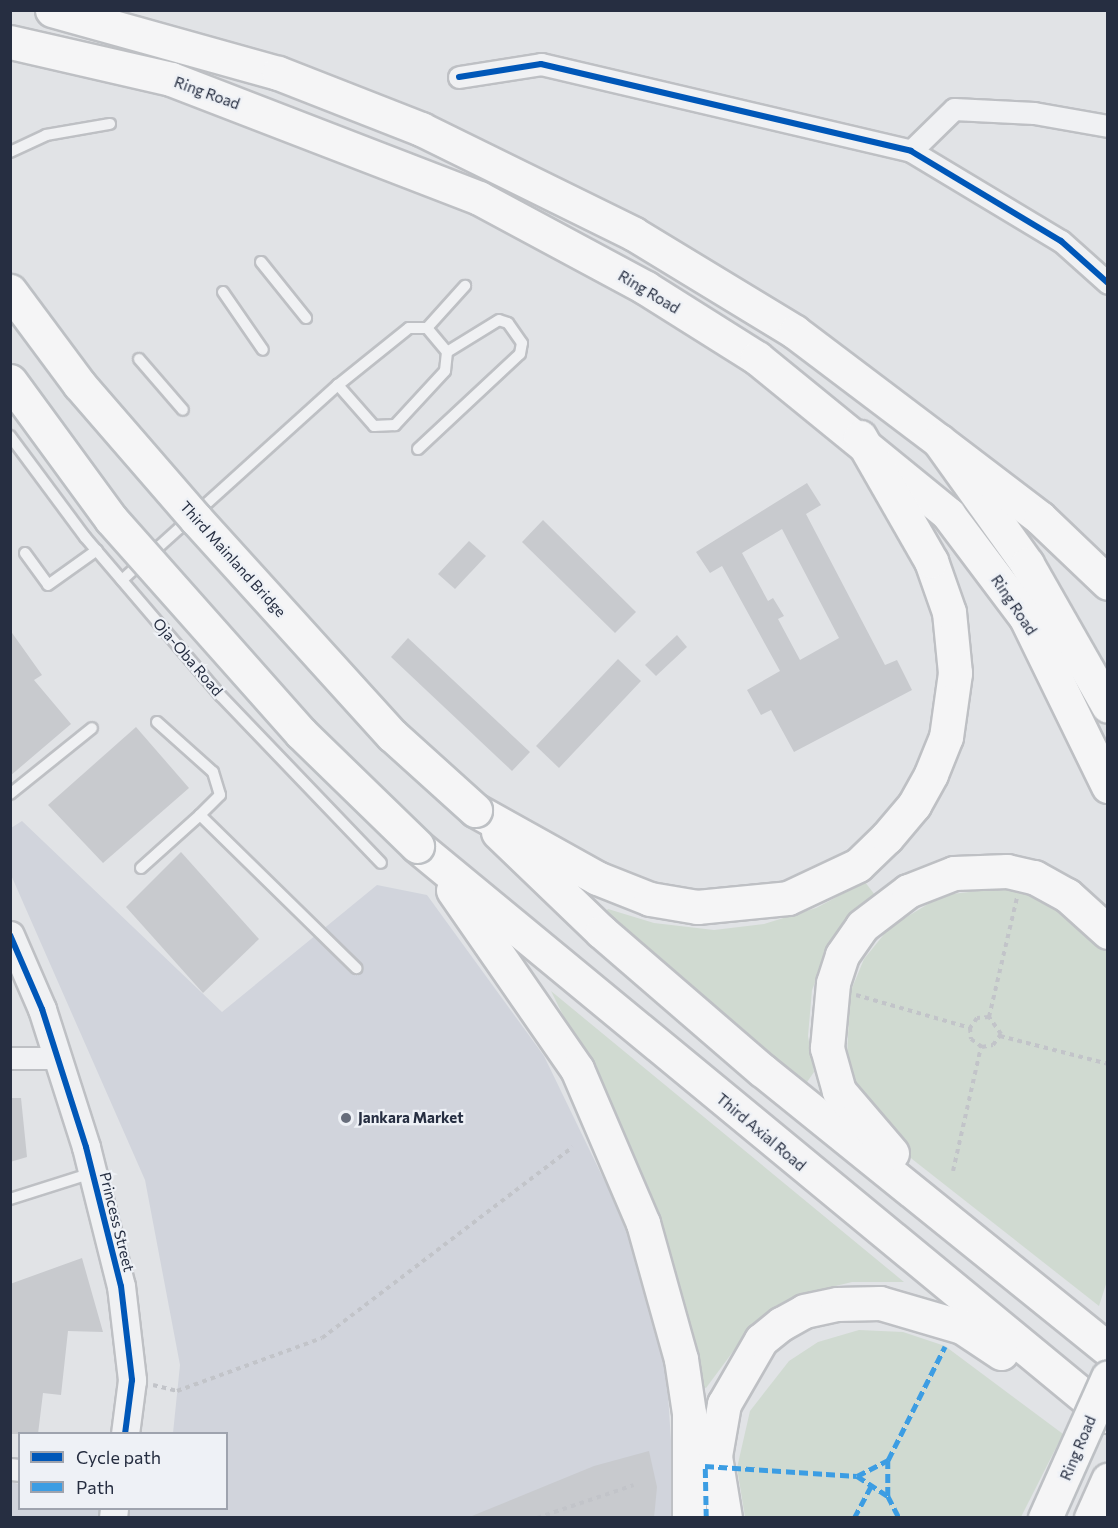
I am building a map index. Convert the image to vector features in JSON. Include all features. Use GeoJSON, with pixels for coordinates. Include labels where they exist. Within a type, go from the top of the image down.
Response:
{"type":"FeatureCollection","features":[{"type":"Feature","properties":{"kind":"main road"},"geometry":{"type":"LineString","coordinates":[[52,10],[278,73],[422,129],[634,234],[795,333],[1040,518],[1107,583]]}},
{"type":"Feature","properties":{"kind":"main road","name":"Ring Road"},"geometry":{"type":"LineString","coordinates":[[10,42],[171,80],[479,198],[646,288],[757,358],[860,437],[948,514],[1026,618],[1107,786]]}},
{"type":"Feature","properties":{"kind":"main road","name":"Third Mainland Bridge"},"geometry":{"type":"LineString","coordinates":[[10,291],[79,384],[196,519],[392,735],[475,810]]}},
{"type":"Feature","properties":{"kind":"main road"},"geometry":{"type":"LineString","coordinates":[[10,381],[111,519],[301,734],[420,848],[577,1068],[621,1167],[681,1359],[689,1413],[689,1518]]}},
{"type":"Feature","properties":{"kind":"main road"},"geometry":{"type":"LineString","coordinates":[[475,810],[597,879],[650,899],[697,907],[788,898],[858,865],[887,837],[914,805],[935,764],[946,736],[955,673],[949,612],[931,561],[860,437]]}},
{"type":"Feature","properties":{"kind":"main road"},"geometry":{"type":"LineString","coordinates":[[939,441],[1027,564],[1107,706]]}},
{"type":"Feature","properties":{"kind":"main road"},"geometry":{"type":"LineString","coordinates":[[475,810],[602,932],[762,1070],[1101,1344]]}},
{"type":"Feature","properties":{"kind":"main road","name":"Third Axial Road"},"geometry":{"type":"LineString","coordinates":[[420,848],[1107,1416]]}},
{"type":"Feature","properties":{"kind":"main road"},"geometry":{"type":"LineString","coordinates":[[1101,1344],[868,1131],[839,1091],[827,1048],[839,1003],[842,955],[862,926],[908,891],[954,873],[1007,871],[1034,877],[1067,895],[1107,932]]}},
{"type":"Feature","properties":{"kind":"main road"},"geometry":{"type":"LineString","coordinates":[[725,1518],[715,1456],[724,1404],[739,1374],[761,1340],[804,1311],[880,1303],[919,1310],[962,1327],[1107,1422]]}},
{"type":"Feature","properties":{"kind":"main road","name":"Ring Road"},"geometry":{"type":"LineString","coordinates":[[1045,1518],[1107,1377]]}},
{"type":"Feature","properties":{"kind":"main road"},"geometry":{"type":"LineString","coordinates":[[1091,1518],[1107,1480]]}},
{"type":"Feature","properties":{"kind":"street"},"geometry":{"type":"LineString","coordinates":[[459,77],[541,64],[911,151],[1061,241],[1107,283]]}},
{"type":"Feature","properties":{"kind":"street"},"geometry":{"type":"LineString","coordinates":[[911,151],[954,109],[1034,113],[1107,126]]}},
{"type":"Feature","properties":{"kind":"street","name":"Princess Street"},"geometry":{"type":"LineString","coordinates":[[10,936],[56,1058],[93,1173],[121,1286],[132,1380],[125,1432]]}},
{"type":"Feature","properties":{"kind":"street"},"geometry":{"type":"LineString","coordinates":[[10,1058],[56,1058]]}},
{"type":"Feature","properties":{"kind":"lane"},"geometry":{"type":"LineString","coordinates":[[10,152],[46,135],[110,124]]}},
{"type":"Feature","properties":{"kind":"lane"},"geometry":{"type":"LineString","coordinates":[[261,262],[306,318]]}},
{"type":"Feature","properties":{"kind":"lane"},"geometry":{"type":"LineString","coordinates":[[122,580],[338,385],[409,328],[427,328],[465,286]]}},
{"type":"Feature","properties":{"kind":"lane"},"geometry":{"type":"LineString","coordinates":[[223,292],[262,350]]}},
{"type":"Feature","properties":{"kind":"lane"},"geometry":{"type":"LineString","coordinates":[[418,449],[520,354],[522,343],[508,323],[499,320],[447,352]]}},
{"type":"Feature","properties":{"kind":"lane"},"geometry":{"type":"LineString","coordinates":[[338,385],[374,426],[395,425],[445,371],[447,352],[427,328]]}},
{"type":"Feature","properties":{"kind":"lane"},"geometry":{"type":"LineString","coordinates":[[139,359],[183,410]]}},
{"type":"Feature","properties":{"kind":"lane","name":"Oja-Oba Road"},"geometry":{"type":"LineString","coordinates":[[10,436],[96,550],[221,696],[381,863]]}},
{"type":"Feature","properties":{"kind":"lane"},"geometry":{"type":"LineString","coordinates":[[25,553],[48,585],[96,550]]}},
{"type":"Feature","properties":{"kind":"lane"},"geometry":{"type":"LineString","coordinates":[[141,868],[220,795],[213,772],[157,723]]}},
{"type":"Feature","properties":{"kind":"lane"},"geometry":{"type":"LineString","coordinates":[[10,794],[92,728]]}},
{"type":"Feature","properties":{"kind":"lane"},"geometry":{"type":"LineString","coordinates":[[200,815],[356,968]]}},
{"type":"Feature","properties":{"kind":"lane"},"geometry":{"type":"LineString","coordinates":[[10,1199],[93,1173]]}},
{"type":"Feature","properties":{"kind":"path"},"geometry":{"type":"LineString","coordinates":[[989,1017],[1019,891]]}},
{"type":"Feature","properties":{"kind":"path"},"geometry":{"type":"LineString","coordinates":[[839,1003],[970,1028]]}},
{"type":"Feature","properties":{"kind":"path"},"geometry":{"type":"LineString","coordinates":[[989,1017],[999,1024],[1000,1036],[993,1045],[981,1047],[971,1039],[970,1028],[977,1018],[989,1017]]}},
{"type":"Feature","properties":{"kind":"path"},"geometry":{"type":"LineString","coordinates":[[1000,1036],[1107,1064]]}},
{"type":"Feature","properties":{"kind":"path"},"geometry":{"type":"LineString","coordinates":[[953,1171],[981,1047]]}},
{"type":"Feature","properties":{"kind":"path"},"geometry":{"type":"LineString","coordinates":[[132,1380],[177,1391],[322,1338],[573,1147]]}},
{"type":"Feature","properties":{"kind":"path"},"geometry":{"type":"LineString","coordinates":[[537,1518],[634,1485]]}},
{"type":"Feature","properties":{"kind":"shaded area","name":"Jankara Market"},"geometry":{"type":"Polygon","coordinates":[[[22,821],[222,1012],[377,885],[427,895],[544,1056],[622,1217],[665,1349],[676,1517],[11,1517],[10,1482],[18,1484],[18,1510],[228,1510],[228,1432],[173,1432],[180,1365],[145,1180],[11,875],[11,828],[22,821]]]}},
{"type":"Feature","properties":{"kind":"shaded area"},"geometry":{"type":"Polygon","coordinates":[[[865,882],[875,895],[852,916],[827,952],[812,990],[808,1036],[814,1072],[805,1085],[601,916],[608,909],[654,923],[714,930],[764,924],[816,908],[865,882]]]}},
{"type":"Feature","properties":{"kind":"shaded area"},"geometry":{"type":"Polygon","coordinates":[[[1004,888],[1045,898],[1108,948],[1108,1278],[1099,1306],[912,1159],[860,1097],[847,1058],[850,993],[864,959],[890,927],[943,895],[1004,888]]]}},
{"type":"Feature","properties":{"kind":"shaded area"},"geometry":{"type":"Polygon","coordinates":[[[551,991],[904,1282],[852,1282],[807,1293],[746,1334],[706,1388],[695,1384],[675,1281],[645,1180],[551,991]]]}},
{"type":"Feature","properties":{"kind":"shaded area"},"geometry":{"type":"Polygon","coordinates":[[[859,1330],[903,1332],[945,1346],[1063,1434],[1021,1517],[745,1517],[737,1468],[750,1411],[789,1361],[818,1342],[859,1330]]]}},
{"type":"Feature","properties":{"kind":"building"},"geometry":{"type":"Polygon","coordinates":[[[807,483],[821,505],[806,514],[885,665],[897,660],[912,690],[794,752],[771,710],[761,715],[747,690],[780,671],[722,566],[710,573],[696,552],[807,483]],[[782,529],[742,553],[768,601],[773,598],[784,616],[778,619],[800,660],[839,638],[782,529]]]}},
{"type":"Feature","properties":{"kind":"building"},"geometry":{"type":"Polygon","coordinates":[[[543,520],[636,612],[615,633],[522,542],[543,520]]]}},
{"type":"Feature","properties":{"kind":"building"},"geometry":{"type":"Polygon","coordinates":[[[469,541],[486,556],[455,589],[438,574],[469,541]]]}},
{"type":"Feature","properties":{"kind":"building"},"geometry":{"type":"Polygon","coordinates":[[[10,630],[42,675],[34,680],[71,724],[10,776],[10,630]]]}},
{"type":"Feature","properties":{"kind":"building"},"geometry":{"type":"Polygon","coordinates":[[[677,635],[687,647],[656,676],[645,665],[677,635]]]}},
{"type":"Feature","properties":{"kind":"building"},"geometry":{"type":"Polygon","coordinates":[[[408,638],[530,752],[512,771],[391,657],[408,638]]]}},
{"type":"Feature","properties":{"kind":"building"},"geometry":{"type":"Polygon","coordinates":[[[618,659],[641,681],[559,768],[536,746],[618,659]]]}},
{"type":"Feature","properties":{"kind":"building"},"geometry":{"type":"Polygon","coordinates":[[[136,727],[189,788],[103,863],[48,805],[136,727]]]}},
{"type":"Feature","properties":{"kind":"building"},"geometry":{"type":"Polygon","coordinates":[[[181,852],[259,939],[203,993],[126,907],[181,852]]]}},
{"type":"Feature","properties":{"kind":"building"},"geometry":{"type":"Polygon","coordinates":[[[10,1098],[21,1098],[27,1157],[10,1162],[10,1098]]]}},
{"type":"Feature","properties":{"kind":"building"},"geometry":{"type":"Polygon","coordinates":[[[82,1258],[103,1332],[68,1331],[61,1395],[43,1393],[38,1432],[10,1434],[10,1284],[82,1258]]]}},
{"type":"Feature","properties":{"kind":"building"},"geometry":{"type":"Polygon","coordinates":[[[649,1451],[657,1487],[654,1518],[467,1518],[594,1466],[649,1451]]]}},
{"type":"Feature","properties":{"kind":"marked path"},"geometry":{"type":"LineString","coordinates":[[857,1476],[888,1460],[945,1346]]}},
{"type":"Feature","properties":{"kind":"marked path"},"geometry":{"type":"LineString","coordinates":[[888,1460],[888,1496],[899,1518]]}},
{"type":"Feature","properties":{"kind":"marked path"},"geometry":{"type":"LineString","coordinates":[[706,1518],[705,1466],[857,1476],[888,1496]]}},
{"type":"Feature","properties":{"kind":"marked path"},"geometry":{"type":"LineString","coordinates":[[854,1518],[871,1486]]}},
{"type":"Feature","properties":{"kind":"cycle path"},"geometry":{"type":"LineString","coordinates":[[459,77],[541,64],[911,151],[1061,241],[1108,283]]}},
{"type":"Feature","properties":{"kind":"cycle path"},"geometry":{"type":"LineString","coordinates":[[10,935],[42,1009],[86,1147],[121,1286],[132,1380],[125,1432]]}},
{"type":"Feature","properties":{"kind":"place","name":"Jankara Market"},"geometry":{"type":"Point","coordinates":[346,1118]}}]}
